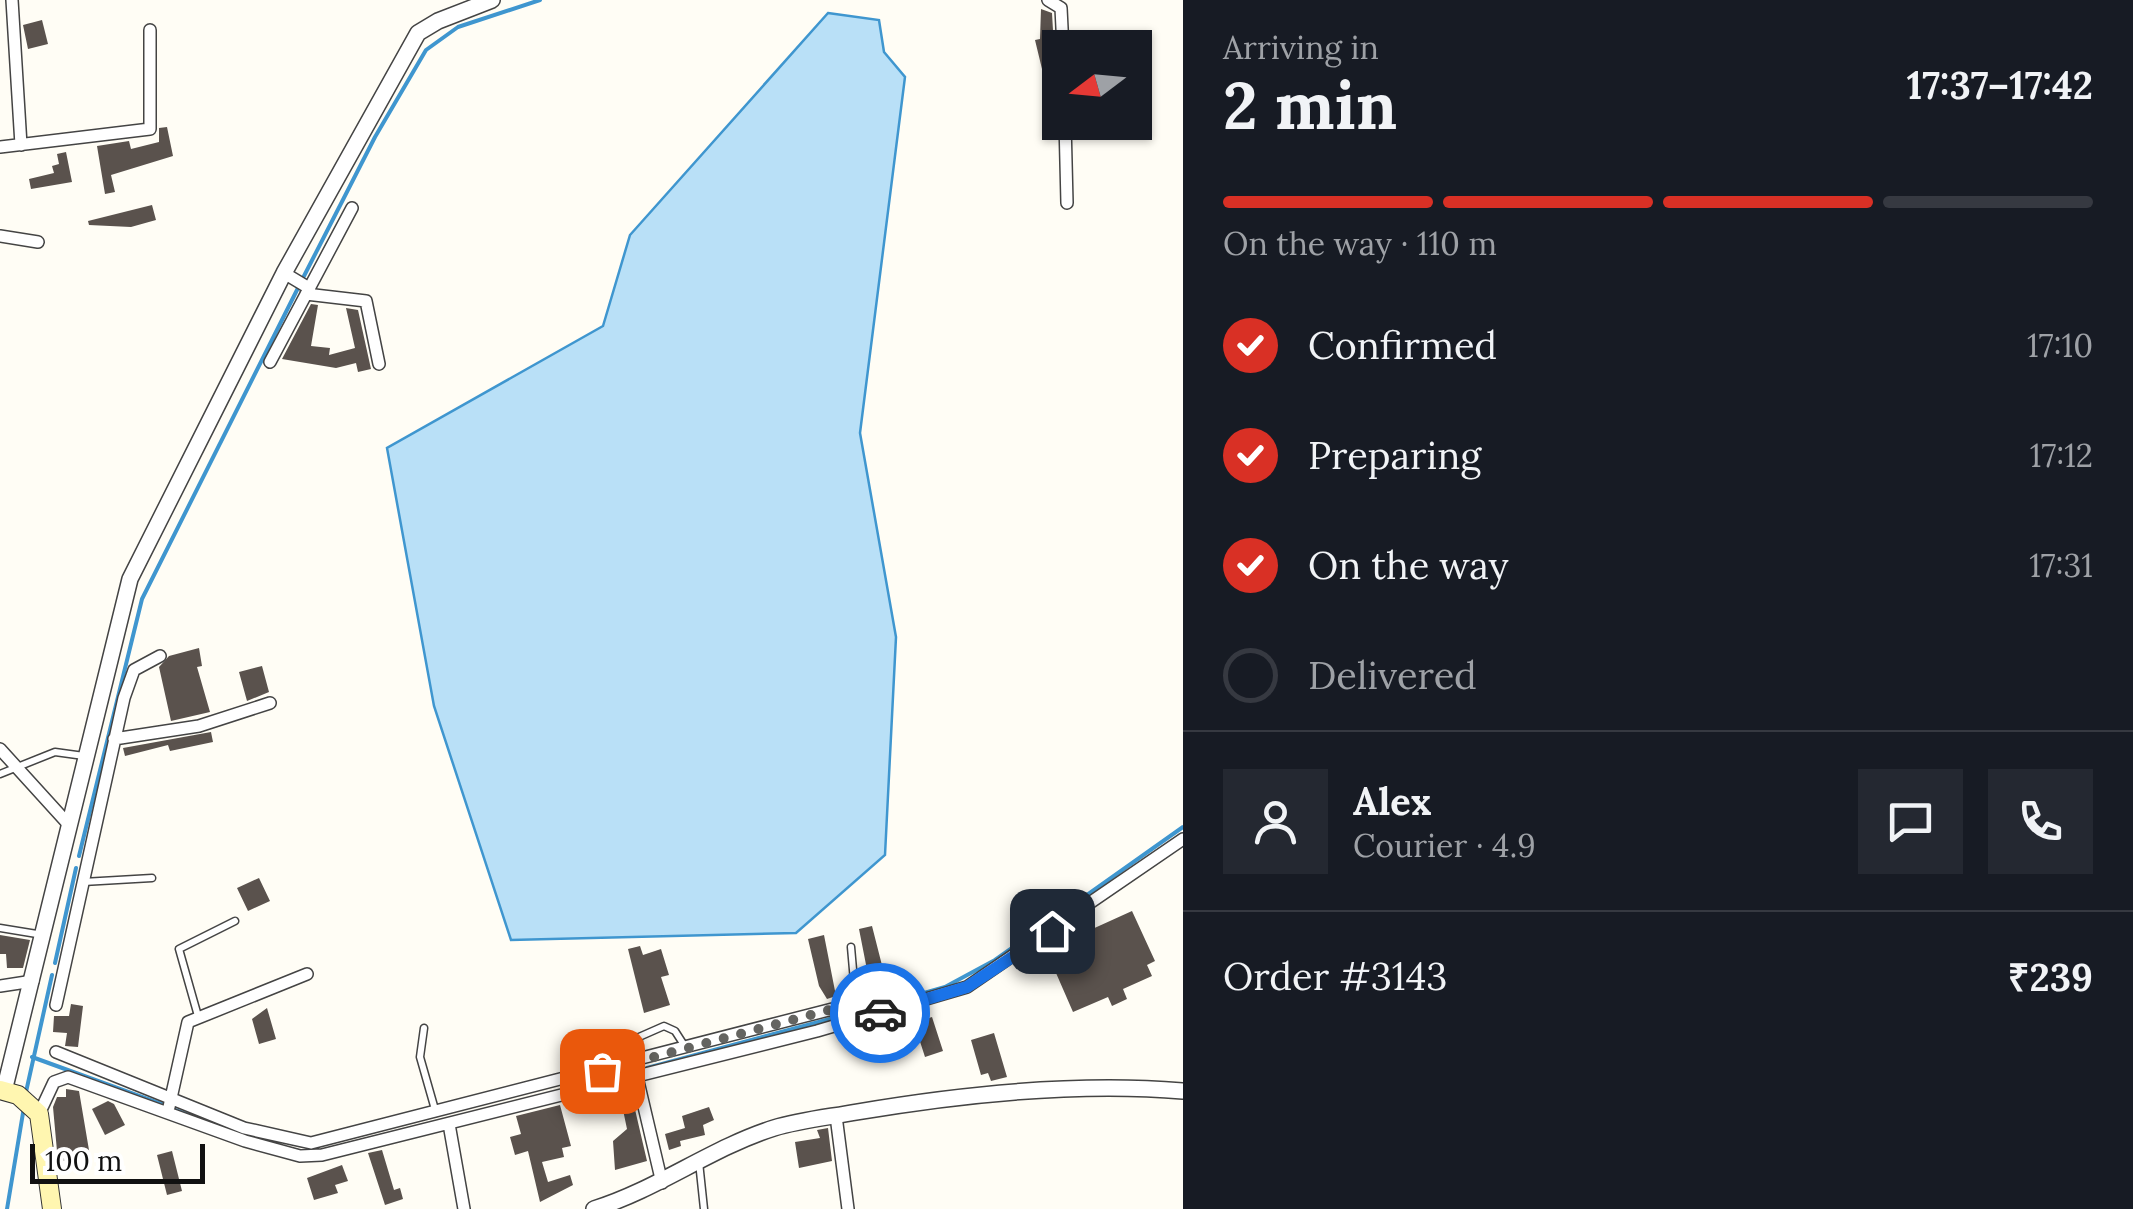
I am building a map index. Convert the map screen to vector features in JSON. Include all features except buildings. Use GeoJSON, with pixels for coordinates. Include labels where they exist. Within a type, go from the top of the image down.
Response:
{"type":"FeatureCollection","features":[{"type":"Feature","properties":{"kind":"main road"},"geometry":{"type":"LineString","coordinates":[[18,1099],[52,1209]]}},
{"type":"Feature","properties":{"kind":"street"},"geometry":{"type":"LineString","coordinates":[[12,0],[21,145]]}},
{"type":"Feature","properties":{"kind":"street"},"geometry":{"type":"LineString","coordinates":[[18,1099],[33,981],[130,579],[284,273],[418,34],[438,21],[492,0]]}},
{"type":"Feature","properties":{"kind":"street"},"geometry":{"type":"LineString","coordinates":[[1048,0],[1061,8],[1062,30]]}},
{"type":"Feature","properties":{"kind":"street"},"geometry":{"type":"LineString","coordinates":[[0,147],[150,129],[150,30]]}},
{"type":"Feature","properties":{"kind":"street"},"geometry":{"type":"LineString","coordinates":[[1065,140],[1067,203]]}},
{"type":"Feature","properties":{"kind":"street"},"geometry":{"type":"LineString","coordinates":[[270,362],[352,208]]}},
{"type":"Feature","properties":{"kind":"street"},"geometry":{"type":"LineString","coordinates":[[0,236],[38,242]]}},
{"type":"Feature","properties":{"kind":"street"},"geometry":{"type":"LineString","coordinates":[[284,273],[307,291],[366,301],[379,364]]}},
{"type":"Feature","properties":{"kind":"street"},"geometry":{"type":"LineString","coordinates":[[56,1004],[114,739],[134,670],[160,656]]}},
{"type":"Feature","properties":{"kind":"street"},"geometry":{"type":"LineString","coordinates":[[114,739],[199,726],[270,703]]}},
{"type":"Feature","properties":{"kind":"street"},"geometry":{"type":"LineString","coordinates":[[0,749],[70,826]]}},
{"type":"Feature","properties":{"kind":"street"},"geometry":{"type":"LineString","coordinates":[[18,1099],[62,1076],[300,1156],[322,1155],[639,1076],[967,987],[1183,839]]}},
{"type":"Feature","properties":{"kind":"street"},"geometry":{"type":"LineString","coordinates":[[62,857],[85,864]]}},
{"type":"Feature","properties":{"kind":"street"},"geometry":{"type":"LineString","coordinates":[[38,964],[63,970]]}},
{"type":"Feature","properties":{"kind":"street"},"geometry":{"type":"LineString","coordinates":[[168,1113],[183,1032],[198,1016],[306,974]]}},
{"type":"Feature","properties":{"kind":"street"},"geometry":{"type":"LineString","coordinates":[[0,986],[33,981]]}},
{"type":"Feature","properties":{"kind":"street"},"geometry":{"type":"LineString","coordinates":[[56,1052],[244,1128],[311,1143],[856,1005],[860,1018]]}},
{"type":"Feature","properties":{"kind":"street"},"geometry":{"type":"LineString","coordinates":[[638,1062],[662,1183]]}},
{"type":"Feature","properties":{"kind":"street"},"geometry":{"type":"LineString","coordinates":[[594,1209],[662,1183],[778,1126],[905,1104],[1049,1091],[1125,1086],[1183,1091]]}},
{"type":"Feature","properties":{"kind":"street"},"geometry":{"type":"LineString","coordinates":[[836,1116],[848,1209]]}},
{"type":"Feature","properties":{"kind":"street"},"geometry":{"type":"LineString","coordinates":[[449,1124],[464,1209]]}},
{"type":"Feature","properties":{"kind":"lane"},"geometry":{"type":"LineString","coordinates":[[0,774],[55,752],[86,757]]}},
{"type":"Feature","properties":{"kind":"lane"},"geometry":{"type":"LineString","coordinates":[[82,882],[152,878]]}},
{"type":"Feature","properties":{"kind":"lane"},"geometry":{"type":"LineString","coordinates":[[198,1016],[179,949],[235,921]]}},
{"type":"Feature","properties":{"kind":"lane"},"geometry":{"type":"LineString","coordinates":[[0,928],[44,935]]}},
{"type":"Feature","properties":{"kind":"lane"},"geometry":{"type":"LineString","coordinates":[[851,947],[856,1005]]}},
{"type":"Feature","properties":{"kind":"lane"},"geometry":{"type":"LineString","coordinates":[[638,1062],[638,1037],[664,1026],[674,1031],[686,1050]]}},
{"type":"Feature","properties":{"kind":"lane"},"geometry":{"type":"LineString","coordinates":[[424,1028],[420,1057],[436,1114]]}},
{"type":"Feature","properties":{"kind":"lane"},"geometry":{"type":"LineString","coordinates":[[700,1162],[704,1209]]}},
{"type":"Feature","properties":{"kind":"water"},"geometry":{"type":"Polygon","coordinates":[[[828,13],[879,20],[884,52],[905,77],[860,433],[896,637],[885,855],[796,933],[511,940],[434,706],[387,448],[603,326],[630,235],[828,13]]]}},
{"type":"Feature","properties":{"kind":"waterway"},"geometry":{"type":"LineString","coordinates":[[304,276],[375,137],[426,50],[458,27],[540,0]]}},
{"type":"Feature","properties":{"kind":"waterway"},"geometry":{"type":"LineString","coordinates":[[79,856],[142,599],[298,288]]}},
{"type":"Feature","properties":{"kind":"waterway"},"geometry":{"type":"LineString","coordinates":[[865,1010],[945,987],[995,960],[1183,827]]}},
{"type":"Feature","properties":{"kind":"waterway"},"geometry":{"type":"LineString","coordinates":[[55,963],[76,868]]}},
{"type":"Feature","properties":{"kind":"waterway"},"geometry":{"type":"LineString","coordinates":[[26,1092],[52,975]]}},
{"type":"Feature","properties":{"kind":"waterway"},"geometry":{"type":"LineString","coordinates":[[647,1068],[852,1013]]}},
{"type":"Feature","properties":{"kind":"waterway"},"geometry":{"type":"LineString","coordinates":[[32,1057],[164,1105]]}},
{"type":"Feature","properties":{"kind":"waterway"},"geometry":{"type":"LineString","coordinates":[[7,1209],[24,1107]]}},
{"type":"Feature","properties":{"kind":"waterway"},"geometry":{"type":"LineString","coordinates":[[173,1109],[197,1118]]}},
{"type":"Feature","properties":{"kind":"way so far"},"geometry":{"type":"LineString","coordinates":[[602,1071],[848,1005],[856,1005],[860,1018],[880,1013]]}},
{"type":"Feature","properties":{"kind":"route"},"geometry":{"type":"LineString","coordinates":[[880,1013],[967,987],[1052,931]]}}]}
